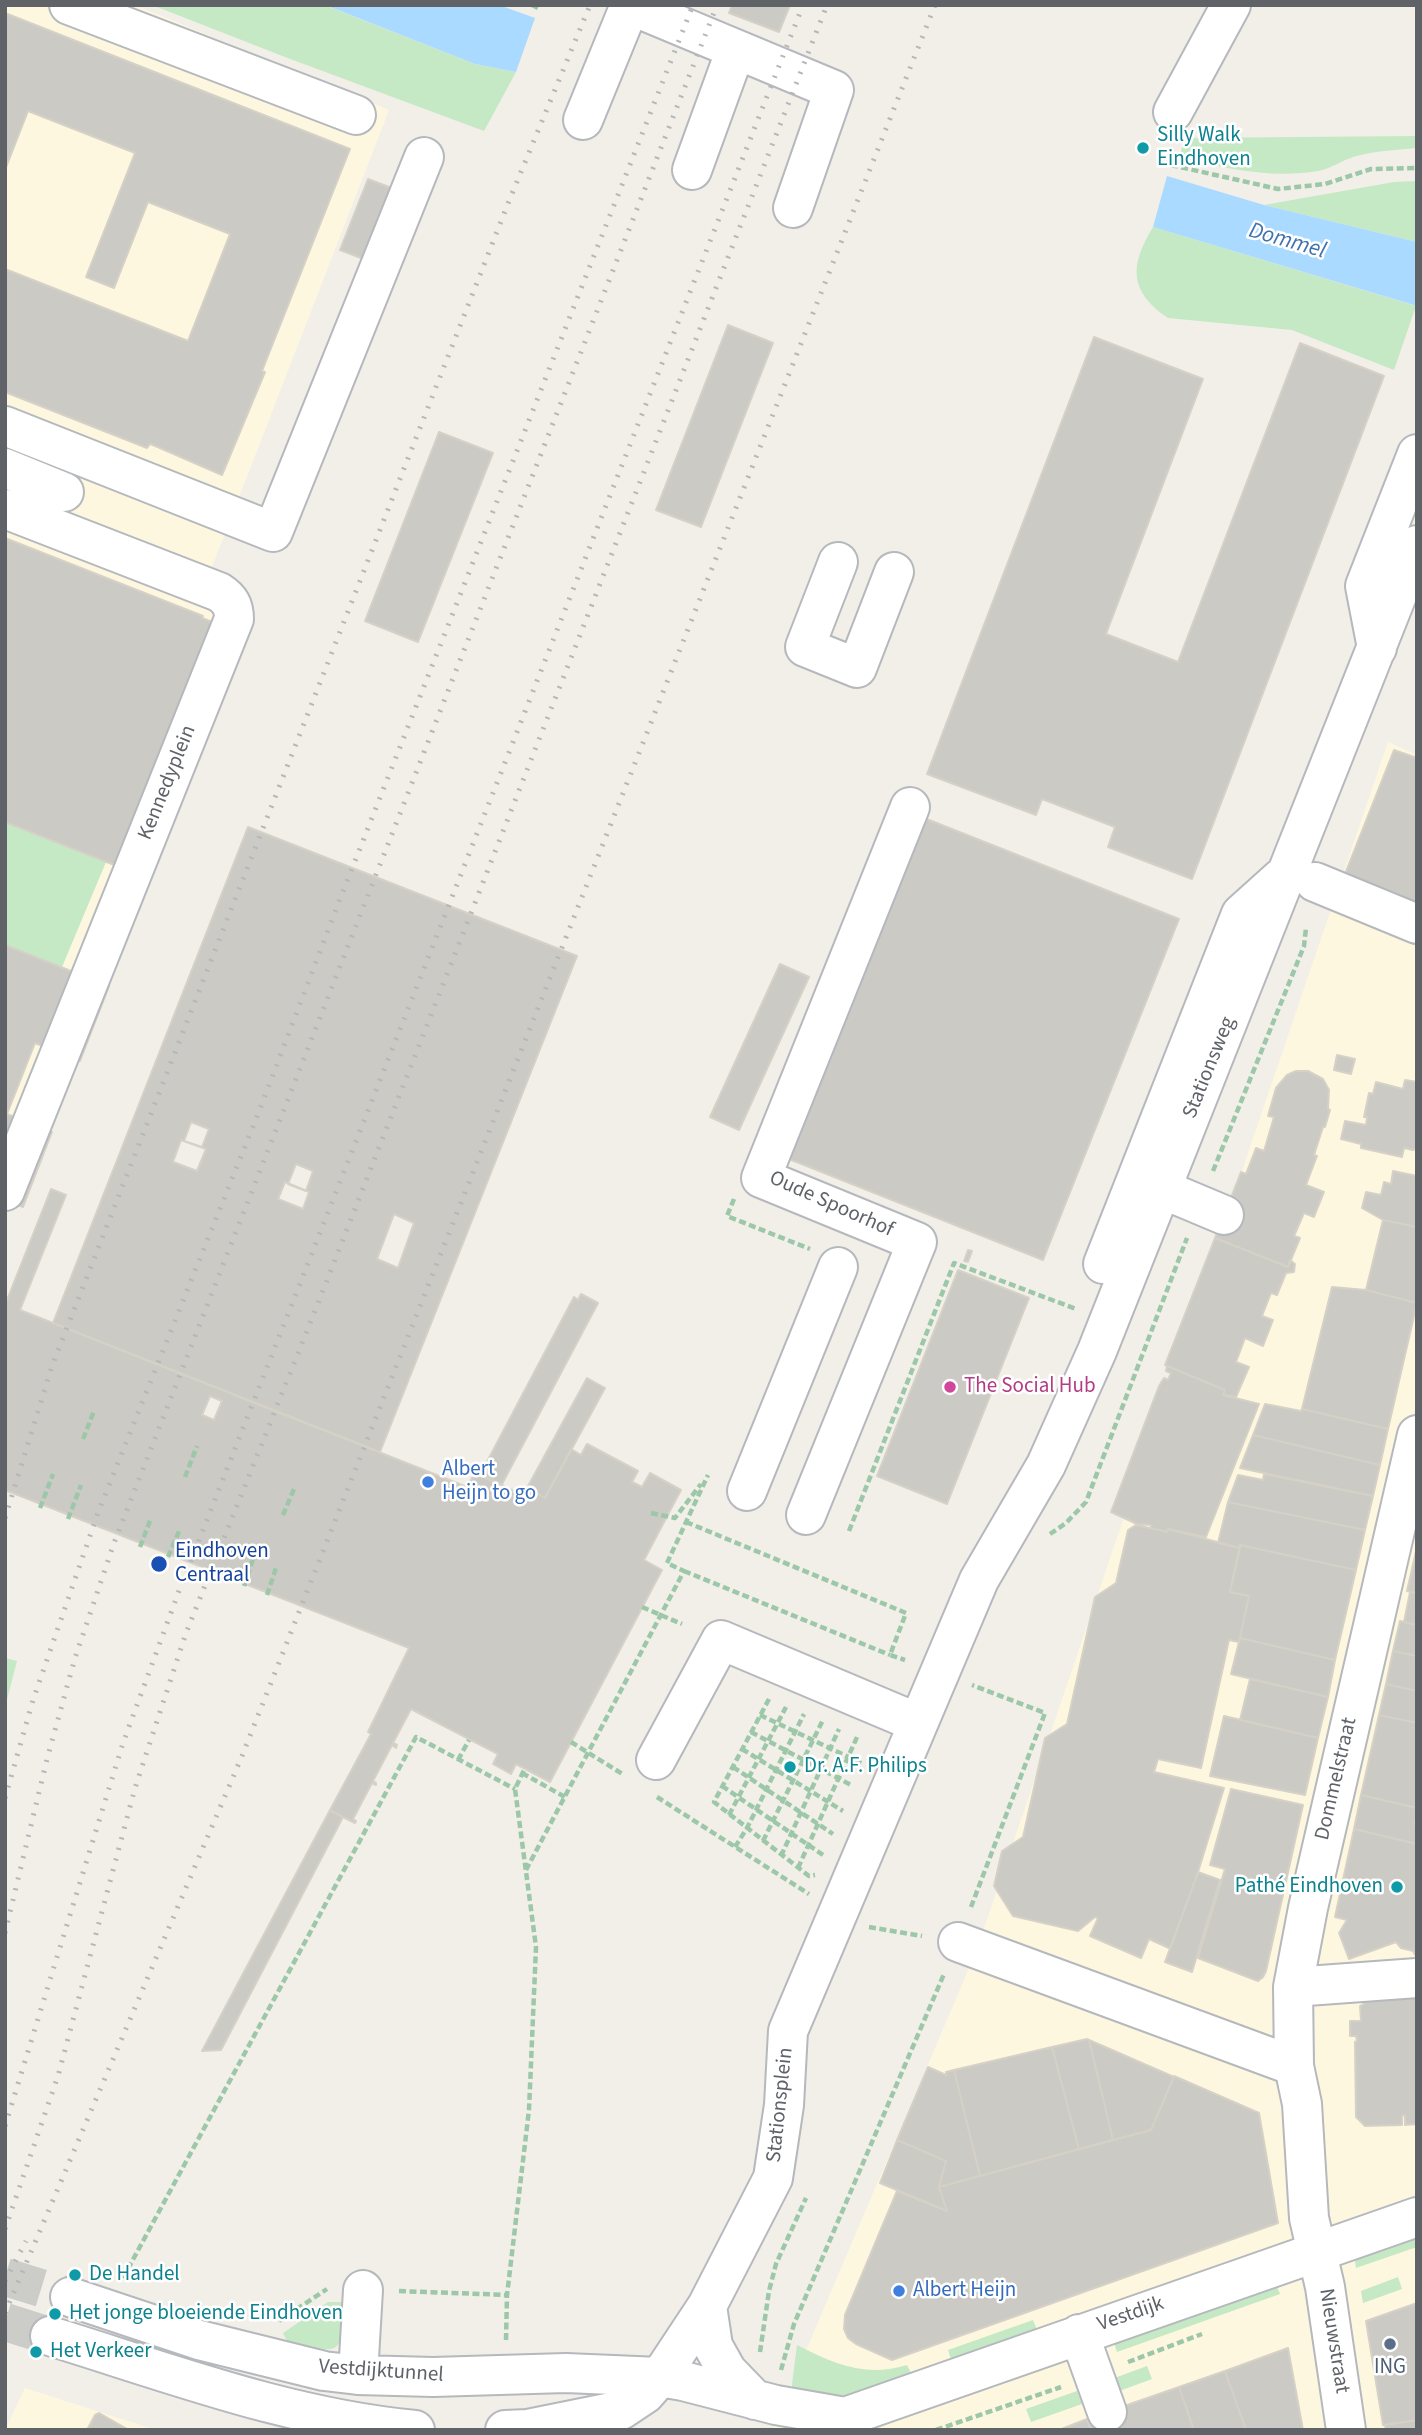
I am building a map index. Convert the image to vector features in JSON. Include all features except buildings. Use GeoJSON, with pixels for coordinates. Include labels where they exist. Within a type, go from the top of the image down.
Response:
{"type":"FeatureCollection","features":[{"type":"Feature","properties":{"kind":"street"},"geometry":{"type":"LineString","coordinates":[[69,5],[356,115]]}},
{"type":"Feature","properties":{"kind":"street"},"geometry":{"type":"LineString","coordinates":[[583,120],[630,5],[834,90],[793,208]]}},
{"type":"Feature","properties":{"kind":"street"},"geometry":{"type":"LineString","coordinates":[[1173,112],[1231,5]]}},
{"type":"Feature","properties":{"kind":"street"},"geometry":{"type":"LineString","coordinates":[[692,170],[736,49]]}},
{"type":"Feature","properties":{"kind":"street"},"geometry":{"type":"LineString","coordinates":[[5,426],[273,532],[424,157]]}},
{"type":"Feature","properties":{"kind":"street"},"geometry":{"type":"LineString","coordinates":[[1394,629],[1365,586],[1417,454]]}},
{"type":"Feature","properties":{"kind":"street"},"geometry":{"type":"LineString","coordinates":[[5,468],[64,492]]}},
{"type":"Feature","properties":{"kind":"street","name":"Kennedyplein"},"geometry":{"type":"LineString","coordinates":[[5,509],[219,592],[226,596],[234,610],[234,619],[5,1191]]}},
{"type":"Feature","properties":{"kind":"street","name":"Stationsweg"},"geometry":{"type":"LineString","coordinates":[[979,1580],[1046,1465],[1097,1351],[1161,1189],[1313,882],[1394,629],[1417,545]]}},
{"type":"Feature","properties":{"kind":"street"},"geometry":{"type":"LineString","coordinates":[[838,562],[805,647],[857,668],[894,572]]}},
{"type":"Feature","properties":{"kind":"street","name":"Oude Spoorhof"},"geometry":{"type":"LineString","coordinates":[[806,1515],[917,1242],[761,1178],[911,807]]}},
{"type":"Feature","properties":{"kind":"street"},"geometry":{"type":"LineString","coordinates":[[1097,1351],[1087,1313],[1095,1285],[1241,914],[1313,882],[1417,924]]}},
{"type":"Feature","properties":{"kind":"street"},"geometry":{"type":"LineString","coordinates":[[1161,1189],[1224,1215]]}},
{"type":"Feature","properties":{"kind":"street"},"geometry":{"type":"LineString","coordinates":[[747,1491],[838,1267]]}},
{"type":"Feature","properties":{"kind":"street","name":"Dommelstraat"},"geometry":{"type":"LineString","coordinates":[[1316,2252],[1309,2218],[1302,2104],[1294,2066],[1293,1987],[1360,1617],[1416,1438]]}},
{"type":"Feature","properties":{"kind":"street","name":"Stationsplein"},"geometry":{"type":"LineString","coordinates":[[528,2429],[621,2410],[645,2394],[660,2377],[707,2306],[773,2178],[784,2105],[788,2031],[979,1580]]}},
{"type":"Feature","properties":{"kind":"street"},"geometry":{"type":"LineString","coordinates":[[648,1779],[721,1640],[918,1723]]}},
{"type":"Feature","properties":{"kind":"street"},"geometry":{"type":"LineString","coordinates":[[958,1942],[1294,2066]]}},
{"type":"Feature","properties":{"kind":"street"},"geometry":{"type":"LineString","coordinates":[[1293,1987],[1417,1978]]}},
{"type":"Feature","properties":{"kind":"street","name":"Vestdijk"},"geometry":{"type":"LineString","coordinates":[[660,2377],[755,2400],[832,2423],[1417,2217]]}},
{"type":"Feature","properties":{"kind":"street","name":"Nieuwstraat"},"geometry":{"type":"LineString","coordinates":[[1316,2252],[1325,2287],[1346,2430]]}},
{"type":"Feature","properties":{"kind":"street"},"geometry":{"type":"LineString","coordinates":[[358,2375],[363,2290]]}},
{"type":"Feature","properties":{"kind":"street","name":"Vestdijktunnel"},"geometry":{"type":"LineString","coordinates":[[70,2297],[199,2340],[292,2364],[358,2375],[433,2377],[576,2373],[660,2377]]}},
{"type":"Feature","properties":{"kind":"street"},"geometry":{"type":"LineString","coordinates":[[707,2306],[713,2346],[727,2371],[755,2400]]}},
{"type":"Feature","properties":{"kind":"street"},"geometry":{"type":"LineString","coordinates":[[1079,2334],[1107,2412]]}},
{"type":"Feature","properties":{"kind":"street"},"geometry":{"type":"LineString","coordinates":[[50,2336],[318,2416],[415,2430]]}},
{"type":"Feature","properties":{"kind":"street"},"geometry":{"type":"LineString","coordinates":[[505,2430],[528,2429]]}},
{"type":"Feature","properties":{"kind":"path"},"geometry":{"type":"LineString","coordinates":[[531,5],[538,8]]}},
{"type":"Feature","properties":{"kind":"path"},"geometry":{"type":"LineString","coordinates":[[1171,165],[1278,189],[1325,184],[1371,169],[1417,168]]}},
{"type":"Feature","properties":{"kind":"path"},"geometry":{"type":"LineString","coordinates":[[849,1531],[954,1263],[1087,1313]]}},
{"type":"Feature","properties":{"kind":"path"},"geometry":{"type":"LineString","coordinates":[[83,1439],[94,1411]]}},
{"type":"Feature","properties":{"kind":"path"},"geometry":{"type":"LineString","coordinates":[[185,1477],[197,1446]]}},
{"type":"Feature","properties":{"kind":"path"},"geometry":{"type":"LineString","coordinates":[[40,1508],[53,1474]]}},
{"type":"Feature","properties":{"kind":"path"},"geometry":{"type":"LineString","coordinates":[[651,1513],[674,1518],[708,1475],[667,1563],[939,1674]]}},
{"type":"Feature","properties":{"kind":"path"},"geometry":{"type":"LineString","coordinates":[[68,1519],[82,1485]]}},
{"type":"Feature","properties":{"kind":"path"},"geometry":{"type":"LineString","coordinates":[[283,1515],[294,1489]]}},
{"type":"Feature","properties":{"kind":"path"},"geometry":{"type":"LineString","coordinates":[[140,1547],[151,1518]]}},
{"type":"Feature","properties":{"kind":"path"},"geometry":{"type":"LineString","coordinates":[[685,1522],[906,1613],[890,1655]]}},
{"type":"Feature","properties":{"kind":"path"},"geometry":{"type":"LineString","coordinates":[[168,1557],[180,1529]]}},
{"type":"Feature","properties":{"kind":"path"},"geometry":{"type":"LineString","coordinates":[[244,1586],[254,1556]]}},
{"type":"Feature","properties":{"kind":"path"},"geometry":{"type":"LineString","coordinates":[[267,1595],[277,1565]]}},
{"type":"Feature","properties":{"kind":"path"},"geometry":{"type":"LineString","coordinates":[[526,1870],[684,1571]]}},
{"type":"Feature","properties":{"kind":"path"},"geometry":{"type":"LineString","coordinates":[[642,1607],[682,1624]]}},
{"type":"Feature","properties":{"kind":"path"},"geometry":{"type":"LineString","coordinates":[[794,2324],[958,1942],[1045,1713],[976,1687]]}},
{"type":"Feature","properties":{"kind":"path"},"geometry":{"type":"LineString","coordinates":[[770,1696],[714,1802],[809,1876],[818,1875],[822,1866]]}},
{"type":"Feature","properties":{"kind":"path"},"geometry":{"type":"LineString","coordinates":[[729,1815],[788,1704]]}},
{"type":"Feature","properties":{"kind":"path"},"geometry":{"type":"LineString","coordinates":[[735,1847],[806,1710]]}},
{"type":"Feature","properties":{"kind":"path"},"geometry":{"type":"LineString","coordinates":[[760,1715],[867,1765]]}},
{"type":"Feature","properties":{"kind":"path"},"geometry":{"type":"LineString","coordinates":[[763,1841],[824,1717]]}},
{"type":"Feature","properties":{"kind":"path"},"geometry":{"type":"LineString","coordinates":[[781,1856],[841,1724]]}},
{"type":"Feature","properties":{"kind":"path"},"geometry":{"type":"LineString","coordinates":[[751,1732],[857,1788]]}},
{"type":"Feature","properties":{"kind":"path"},"geometry":{"type":"LineString","coordinates":[[798,1868],[859,1732]]}},
{"type":"Feature","properties":{"kind":"path"},"geometry":{"type":"LineString","coordinates":[[134,2284],[122,2280],[416,1737],[515,1789]]}},
{"type":"Feature","properties":{"kind":"path"},"geometry":{"type":"LineString","coordinates":[[458,1760],[469,1740]]}},
{"type":"Feature","properties":{"kind":"path"},"geometry":{"type":"LineString","coordinates":[[571,1742],[648,1779],[735,1847],[837,1912],[873,1929],[958,1942]]}},
{"type":"Feature","properties":{"kind":"path"},"geometry":{"type":"LineString","coordinates":[[742,1749],[847,1813]]}},
{"type":"Feature","properties":{"kind":"path"},"geometry":{"type":"LineString","coordinates":[[733,1767],[836,1836],[842,1825]]}},
{"type":"Feature","properties":{"kind":"path"},"geometry":{"type":"LineString","coordinates":[[270,2328],[327,2289],[507,2295],[529,2097],[536,1947],[515,1789],[523,1771],[565,1797]]}},
{"type":"Feature","properties":{"kind":"path"},"geometry":{"type":"LineString","coordinates":[[722,1786],[827,1858],[832,1847]]}},
{"type":"Feature","properties":{"kind":"path","name":"Vestdijk"},"geometry":{"type":"LineString","coordinates":[[936,2430],[1208,2332]]}},
{"type":"Feature","properties":{"kind":"shaded area"},"geometry":{"type":"Polygon","coordinates":[[[5,5],[135,5],[389,110],[210,572],[226,619],[5,1174],[5,5]]]}},
{"type":"Feature","properties":{"kind":"shaded area"},"geometry":{"type":"Polygon","coordinates":[[[1388,742],[1417,755],[1417,2430],[772,2430],[976,1952],[1388,742]]]}},
{"type":"Feature","properties":{"kind":"shaded area"},"geometry":{"type":"Polygon","coordinates":[[[25,2388],[156,2430],[5,2430],[25,2388]]]}},
{"type":"Feature","properties":{"kind":"green space"},"geometry":{"type":"Polygon","coordinates":[[[152,5],[324,5],[475,64],[516,72],[484,131],[152,5]]]}},
{"type":"Feature","properties":{"kind":"green space"},"geometry":{"type":"Polygon","coordinates":[[[1417,136],[1417,148],[1361,155],[1322,170],[1300,173],[1248,171],[1179,158],[1185,138],[1417,136]]]}},
{"type":"Feature","properties":{"kind":"green space"},"geometry":{"type":"Polygon","coordinates":[[[1417,181],[1417,242],[1264,205],[1394,182],[1417,181]]]}},
{"type":"Feature","properties":{"kind":"green space"},"geometry":{"type":"Polygon","coordinates":[[[1153,227],[1416,306],[1394,370],[1292,330],[1168,318],[1146,298],[1137,277],[1140,253],[1153,227]]]}},
{"type":"Feature","properties":{"kind":"green space"},"geometry":{"type":"Polygon","coordinates":[[[5,822],[106,862],[62,967],[5,945],[5,822]]]}},
{"type":"Feature","properties":{"kind":"green space"},"geometry":{"type":"Polygon","coordinates":[[[5,1658],[17,1661],[5,1707],[5,1658]]]}},
{"type":"Feature","properties":{"kind":"green space"},"geometry":{"type":"Polygon","coordinates":[[[1417,2232],[1417,2247],[1356,2268],[1354,2254],[1417,2232]]]}},
{"type":"Feature","properties":{"kind":"green space"},"geometry":{"type":"Polygon","coordinates":[[[1398,2277],[1402,2289],[1363,2303],[1361,2291],[1398,2277]]]}},
{"type":"Feature","properties":{"kind":"green space"},"geometry":{"type":"Polygon","coordinates":[[[1275,2282],[1280,2294],[1117,2352],[1113,2340],[1275,2282]]]}},
{"type":"Feature","properties":{"kind":"green space"},"geometry":{"type":"Polygon","coordinates":[[[328,2302],[347,2302],[342,2335],[335,2348],[318,2348],[287,2341],[283,2333],[328,2302]]]}},
{"type":"Feature","properties":{"kind":"green space"},"geometry":{"type":"Polygon","coordinates":[[[1033,2320],[1038,2332],[952,2363],[948,2350],[1033,2320]]]}},
{"type":"Feature","properties":{"kind":"green space"},"geometry":{"type":"Polygon","coordinates":[[[797,2345],[850,2367],[878,2370],[907,2365],[913,2377],[839,2398],[790,2400],[797,2345]]]}},
{"type":"Feature","properties":{"kind":"green space"},"geometry":{"type":"Polygon","coordinates":[[[1147,2366],[1152,2379],[1114,2393],[1109,2380],[1147,2366]]]}},
{"type":"Feature","properties":{"kind":"green space"},"geometry":{"type":"Polygon","coordinates":[[[1077,2391],[1082,2404],[1031,2422],[1026,2409],[1077,2391]]]}},
{"type":"Feature","properties":{"kind":"water"},"geometry":{"type":"Polygon","coordinates":[[[325,5],[499,5],[535,18],[516,72],[475,64],[325,5]]]}},
{"type":"Feature","properties":{"kind":"water","name":"Dommel"},"geometry":{"type":"Polygon","coordinates":[[[1167,176],[1264,205],[1417,242],[1417,306],[1153,227],[1167,176]]]}},
{"type":"Feature","properties":{"kind":"tunnel"},"geometry":{"type":"LineString","coordinates":[[5,2277],[70,2297]]}},
{"type":"Feature","properties":{"kind":"tunnel"},"geometry":{"type":"LineString","coordinates":[[5,2322],[50,2336]]}},
{"type":"Feature","properties":{"kind":"railway"},"geometry":{"type":"LineString","coordinates":[[5,1518],[52,1366],[509,201],[590,5]]}},
{"type":"Feature","properties":{"kind":"railway"},"geometry":{"type":"LineString","coordinates":[[5,1798],[33,1700],[99,1510],[258,1114],[340,899],[693,5]]}},
{"type":"Feature","properties":{"kind":"railway"},"geometry":{"type":"LineString","coordinates":[[5,1933],[47,1759],[75,1658],[114,1543],[717,5]]}},
{"type":"Feature","properties":{"kind":"railway"},"geometry":{"type":"LineString","coordinates":[[5,2126],[123,1743],[179,1591],[803,5]]}},
{"type":"Feature","properties":{"kind":"railway"},"geometry":{"type":"LineString","coordinates":[[5,2229],[58,2076],[135,1788],[186,1633],[827,5]]}},
{"type":"Feature","properties":{"kind":"railway"},"geometry":{"type":"LineString","coordinates":[[5,2313],[242,1756],[935,5]]}},
{"type":"Feature","properties":{"kind":"railway"},"geometry":{"type":"LineString","coordinates":[[5,2281],[26,2241]]}},
{"type":"Feature","properties":{"kind":"place","name":"Silly Walk Eindhoven"},"geometry":{"type":"Point","coordinates":[1143,148]}},
{"type":"Feature","properties":{"kind":"place","name":"The Social Hub"},"geometry":{"type":"Point","coordinates":[950,1387]}},
{"type":"Feature","properties":{"kind":"place","name":"Albert Heijn to go"},"geometry":{"type":"Point","coordinates":[428,1482]}},
{"type":"Feature","properties":{"kind":"place","name":"Eindhoven Centraal"},"geometry":{"type":"Point","coordinates":[159,1564]}},
{"type":"Feature","properties":{"kind":"place","name":"Dr. A.F. Philips"},"geometry":{"type":"Point","coordinates":[790,1767]}},
{"type":"Feature","properties":{"kind":"place","name":"Pathé Eindhoven"},"geometry":{"type":"Point","coordinates":[1397,1887]}},
{"type":"Feature","properties":{"kind":"place","name":"De Handel"},"geometry":{"type":"Point","coordinates":[75,2275]}},
{"type":"Feature","properties":{"kind":"place","name":"Albert Heijn"},"geometry":{"type":"Point","coordinates":[899,2291]}},
{"type":"Feature","properties":{"kind":"place","name":"Het jonge bloeiende Eindhoven"},"geometry":{"type":"Point","coordinates":[55,2314]}},
{"type":"Feature","properties":{"kind":"place","name":"ING"},"geometry":{"type":"Point","coordinates":[1390,2344]}},
{"type":"Feature","properties":{"kind":"place","name":"Het Verkeer"},"geometry":{"type":"Point","coordinates":[36,2352]}}]}
